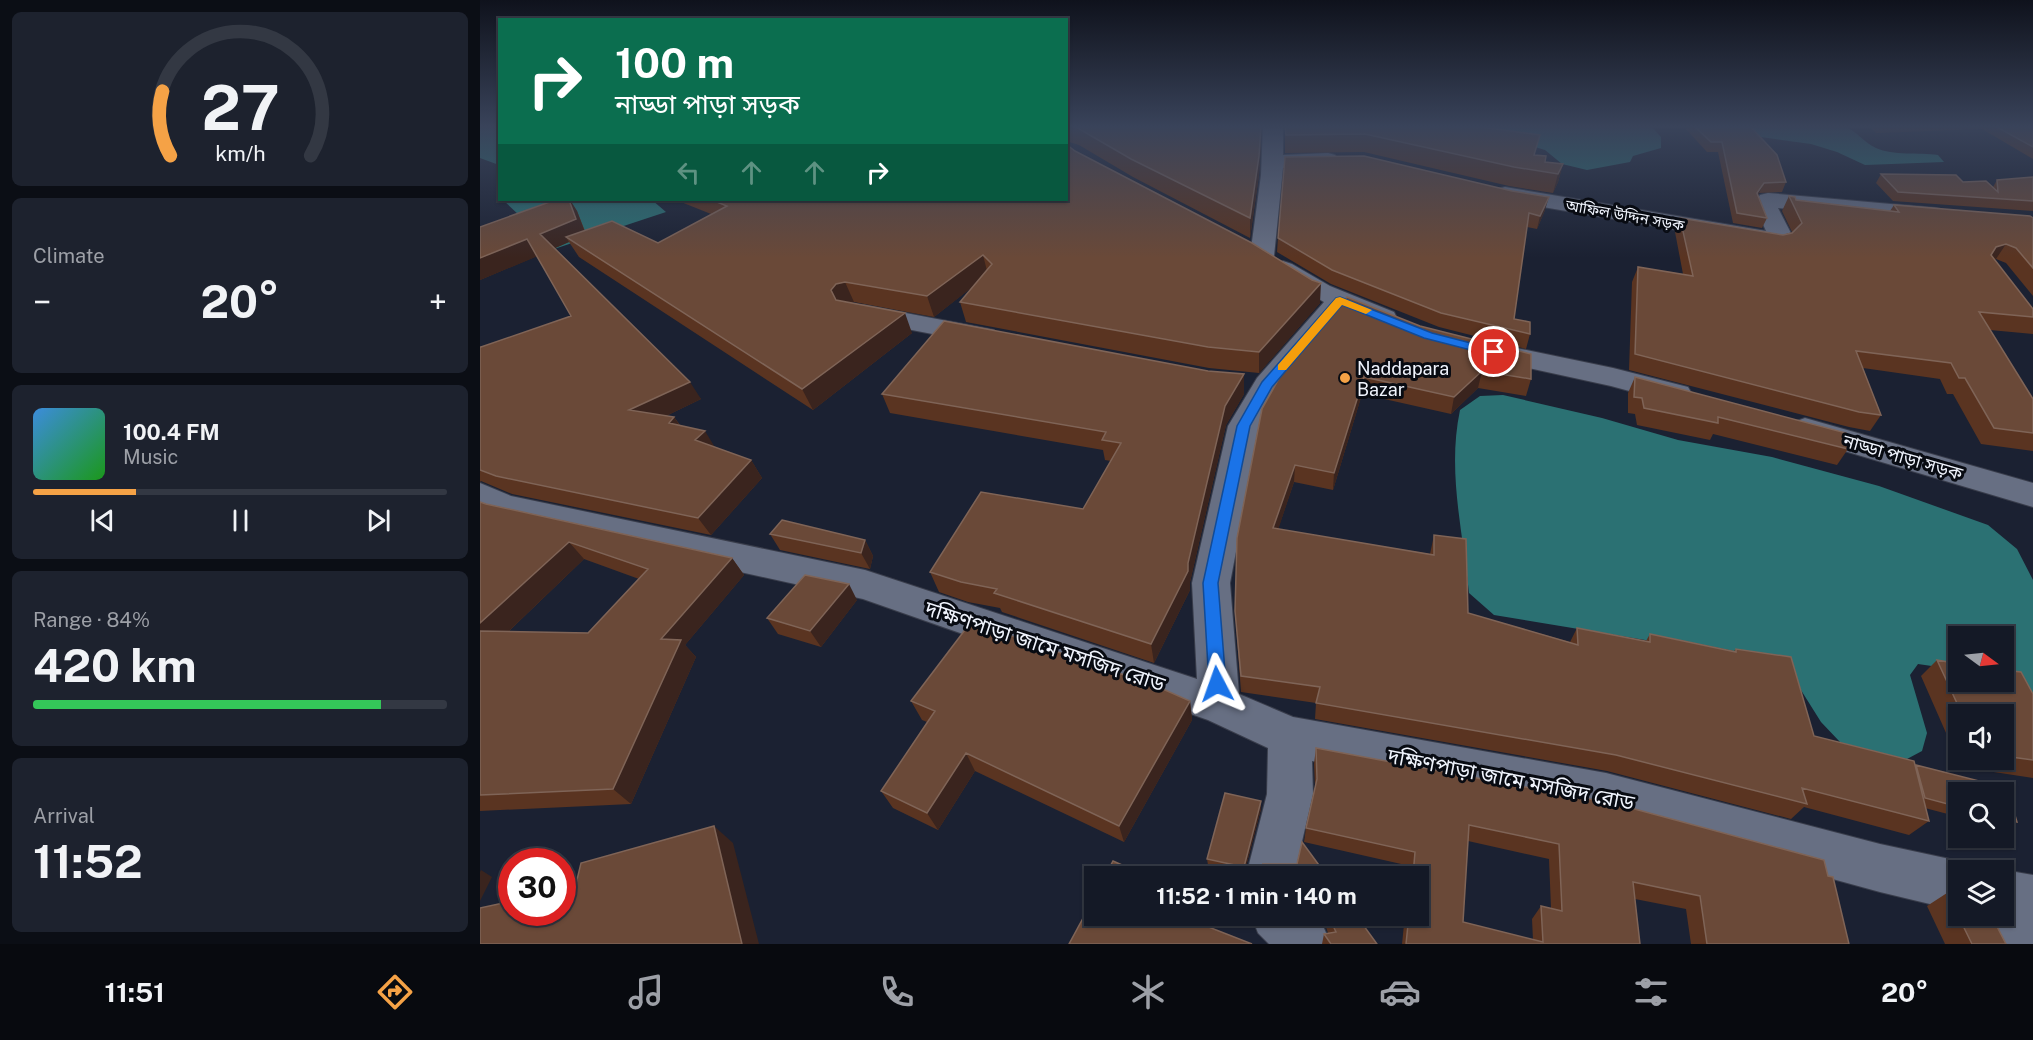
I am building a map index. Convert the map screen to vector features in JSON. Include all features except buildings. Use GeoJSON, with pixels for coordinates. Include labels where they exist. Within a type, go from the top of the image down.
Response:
{"type":"FeatureCollection","features":[{"type":"Feature","properties":{"kind":"street"},"geometry":{"type":"LineString","coordinates":[[1272,170],[1266,206],[1252,251],[1321,292],[1408,327]]}},
{"type":"Feature","properties":{"kind":"street","name":"আফিল উদ্দিন সড়ক"},"geometry":{"type":"LineString","coordinates":[[1487,189],[1776,240],[1781,237],[1765,204],[1768,200],[1958,217]]}},
{"type":"Feature","properties":{"kind":"street"},"geometry":{"type":"LineString","coordinates":[[1219,705],[1211,583],[1255,384],[1340,300]]}},
{"type":"Feature","properties":{"kind":"street"},"geometry":{"type":"LineString","coordinates":[[854,312],[1005,340]]}},
{"type":"Feature","properties":{"kind":"street"},"geometry":{"type":"LineString","coordinates":[[1461,344],[1516,358],[1613,377],[1703,401]]}},
{"type":"Feature","properties":{"kind":"street","name":"নাড্ডা পাড়া সড়ক"},"geometry":{"type":"LineString","coordinates":[[1782,423],[2033,495]]}},
{"type":"Feature","properties":{"kind":"street","name":"দক্ষিণপাড়া জামে মসজিদ রোড"},"geometry":{"type":"LineString","coordinates":[[488,507],[866,585],[1219,705],[1290,736],[1606,795],[1880,868],[1948,883]]}},
{"type":"Feature","properties":{"kind":"street"},"geometry":{"type":"LineString","coordinates":[[1272,866],[1290,794],[1290,736]]}},
{"type":"Feature","properties":{"kind":"street"},"geometry":{"type":"LineString","coordinates":[[2014,897],[2033,900]]}},
{"type":"Feature","properties":{"kind":"street"},"geometry":{"type":"LineString","coordinates":[[1287,926],[1305,944]]}},
{"type":"Feature","properties":{"kind":"street"},"geometry":{"type":"LineString","coordinates":[[2012,926],[2022,944]]}},
{"type":"Feature","properties":{"kind":"shaded area"},"geometry":{"type":"Polygon","coordinates":[[[504,201],[653,201],[666,212],[545,252],[520,216],[504,201]]]}},
{"type":"Feature","properties":{"kind":"shaded area"},"geometry":{"type":"Polygon","coordinates":[[[1503,395],[1602,418],[1678,440],[1772,457],[1879,486],[1988,525],[2017,549],[2033,580],[2033,707],[2014,690],[2014,626],[1948,626],[1948,668],[1918,664],[1910,675],[1927,733],[1922,751],[1907,759],[1872,754],[1840,742],[1821,722],[1794,679],[1748,657],[1494,615],[1469,593],[1457,502],[1455,456],[1460,410],[1480,396],[1503,395]]]}},
{"type":"Feature","properties":{"kind":"slow traffic"},"geometry":{"type":"LineString","coordinates":[[1282,368],[1340,300],[1366,310]]}},
{"type":"Feature","properties":{"kind":"place","name":"Naddapara Bazar"},"geometry":{"type":"Point","coordinates":[1345,378]}},
{"type":"Feature","properties":{"kind":"route"},"geometry":{"type":"LineString","coordinates":[[1217,684],[1211,583],[1244,426],[1267,385],[1340,300],[1428,335],[1494,352]]}}]}
